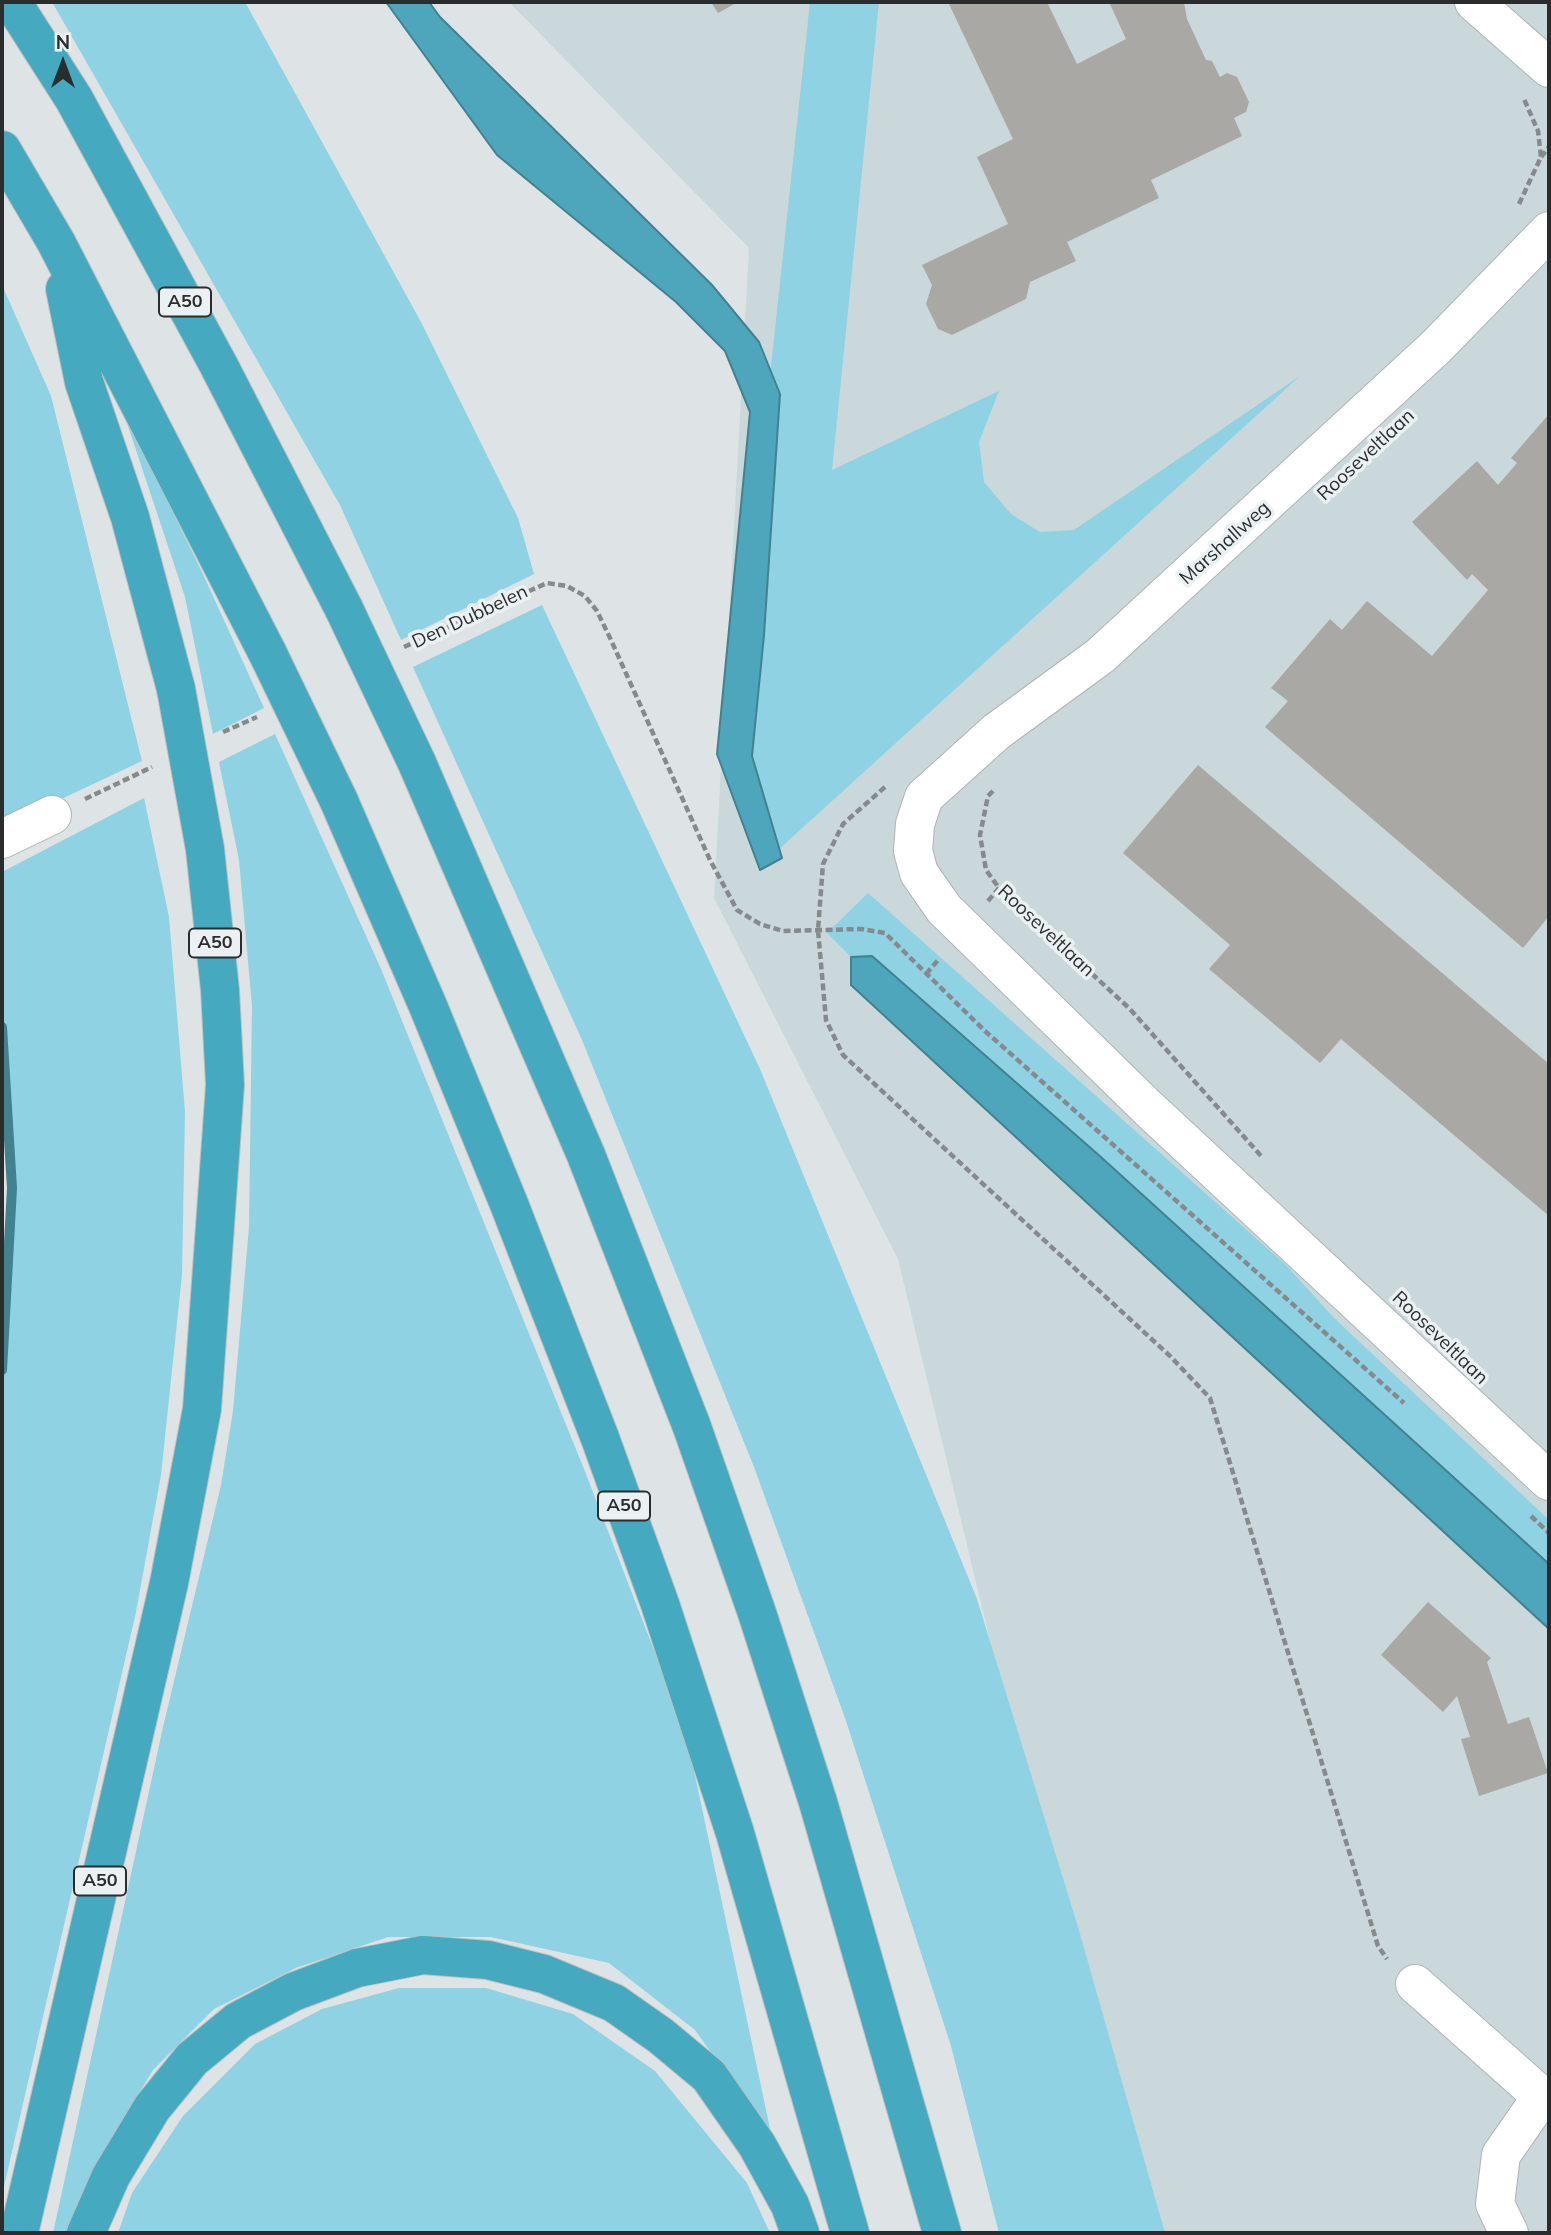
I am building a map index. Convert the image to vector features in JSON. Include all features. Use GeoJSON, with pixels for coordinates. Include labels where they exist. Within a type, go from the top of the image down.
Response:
{"type":"FeatureCollection","features":[{"type":"Feature","properties":{"kind":"highway","name":"A50"},"geometry":{"type":"LineString","coordinates":[[12,2],[74,99],[344,609],[417,763],[586,1155],[692,1427],[758,1613],[818,1802],[942,2233]]}},
{"type":"Feature","properties":{"kind":"highway","name":"A50"},"geometry":{"type":"LineString","coordinates":[[2,150],[55,242],[268,654],[339,801],[509,1204],[655,1591],[735,1833],[850,2233]]}},
{"type":"Feature","properties":{"kind":"highway","name":"A50"},"geometry":{"type":"LineString","coordinates":[[19,2233],[169,1583],[202,1409],[225,1085],[220,990],[205,849],[176,689],[130,517],[84,382],[55,242]]}},
{"type":"Feature","properties":{"kind":"highway"},"geometry":{"type":"LineString","coordinates":[[86,2233],[111,2176],[152,2108],[192,2059],[238,2021],[293,1992],[357,1968],[423,1955],[488,1960],[544,1974],[614,2003],[660,2036],[709,2076],[758,2145],[790,2205],[800,2233]]}},
{"type":"Feature","properties":{"kind":"street"},"geometry":{"type":"LineString","coordinates":[[1474,2],[1549,68]]}},
{"type":"Feature","properties":{"kind":"street","name":"Marshallweg"},"geometry":{"type":"LineString","coordinates":[[913,851],[915,824],[924,797],[996,732],[1120,638],[1436,347],[1549,231]]}},
{"type":"Feature","properties":{"kind":"street"},"geometry":{"type":"LineString","coordinates":[[2,839],[52,815]]}},
{"type":"Feature","properties":{"kind":"street","name":"Rooseveltlaan"},"geometry":{"type":"LineString","coordinates":[[913,851],[919,873],[944,909],[1149,1109],[1549,1480]]}},
{"type":"Feature","properties":{"kind":"street"},"geometry":{"type":"LineString","coordinates":[[1415,1984],[1545,2100],[1502,2155],[1495,2204],[1509,2233]]}},
{"type":"Feature","properties":{"kind":"path"},"geometry":{"type":"LineString","coordinates":[[1522,95],[1538,131],[1541,157]]}},
{"type":"Feature","properties":{"kind":"path"},"geometry":{"type":"LineString","coordinates":[[1512,213],[1549,147]]}},
{"type":"Feature","properties":{"kind":"path","name":"Den Dubbelen"},"geometry":{"type":"LineString","coordinates":[[400,649],[534,587],[559,584],[576,590],[597,611],[730,901],[750,919],[769,928],[798,933],[861,929],[885,933],[985,1031],[1406,1405]]}},
{"type":"Feature","properties":{"kind":"path"},"geometry":{"type":"LineString","coordinates":[[212,738],[262,714]]}},
{"type":"Feature","properties":{"kind":"path"},"geometry":{"type":"LineString","coordinates":[[52,815],[163,761]]}},
{"type":"Feature","properties":{"kind":"path"},"geometry":{"type":"LineString","coordinates":[[895,779],[843,824],[823,863],[818,930],[826,1020],[843,1055],[1170,1356],[1210,1398],[1226,1440],[1378,1946],[1393,1967],[1415,1984]]}},
{"type":"Feature","properties":{"kind":"path","name":"Rooseveltlaan"},"geometry":{"type":"LineString","coordinates":[[997,786],[988,796],[980,835],[986,870],[999,888],[1130,1009],[1265,1162]]}},
{"type":"Feature","properties":{"kind":"path"},"geometry":{"type":"LineString","coordinates":[[1529,1515],[1549,1533]]}},
{"type":"Feature","properties":{"kind":"shaded area"},"geometry":{"type":"Polygon","coordinates":[[[52,2],[245,2],[421,322],[518,518],[534,574],[401,640],[340,505],[52,2]]]}},
{"type":"Feature","properties":{"kind":"shaded area"},"geometry":{"type":"Polygon","coordinates":[[[386,2],[429,2],[440,17],[712,285],[759,342],[780,394],[764,635],[752,756],[782,858],[760,870],[717,754],[750,412],[725,351],[676,302],[497,155],[386,2]]]}},
{"type":"Feature","properties":{"kind":"shaded area"},"geometry":{"type":"Polygon","coordinates":[[[509,2],[1549,2],[1549,2233],[1133,2233],[898,1259],[714,898],[749,248],[509,2]]]}},
{"type":"Feature","properties":{"kind":"shaded area"},"geometry":{"type":"Polygon","coordinates":[[[810,2],[879,2],[832,470],[999,391],[979,442],[984,482],[1011,514],[1040,532],[1074,530],[1300,376],[767,860],[737,684],[810,2]]]}},
{"type":"Feature","properties":{"kind":"shaded area"},"geometry":{"type":"Polygon","coordinates":[[[2,285],[51,396],[142,761],[4,826],[2,285]]]}},
{"type":"Feature","properties":{"kind":"shaded area"},"geometry":{"type":"Polygon","coordinates":[[[122,408],[202,572],[264,708],[213,734],[185,597],[122,408]]]}},
{"type":"Feature","properties":{"kind":"shaded area"},"geometry":{"type":"Polygon","coordinates":[[[542,605],[760,1069],[977,1599],[1078,1927],[1165,2233],[999,2233],[951,2046],[845,1718],[754,1467],[582,1040],[413,667],[542,605]]]}},
{"type":"Feature","properties":{"kind":"shaded area"},"geometry":{"type":"Polygon","coordinates":[[[275,734],[381,969],[584,1469],[686,1733],[772,2138],[695,2030],[609,1963],[491,1937],[388,1937],[296,1968],[214,2009],[153,2070],[112,2137],[66,2233],[53,2233],[163,1727],[221,1485],[233,1411],[249,1227],[252,1006],[239,860],[219,762],[275,734]]]}},
{"type":"Feature","properties":{"kind":"shaded area"},"geometry":{"type":"Polygon","coordinates":[[[144,798],[169,917],[185,1112],[182,1275],[161,1475],[136,1612],[2,2195],[2,1371],[13,1198],[8,1076],[2,1028],[2,872],[144,798]]]}},
{"type":"Feature","properties":{"kind":"shaded area"},"geometry":{"type":"Polygon","coordinates":[[[868,893],[1286,1265],[1334,1318],[1549,1520],[1549,1564],[1102,1158],[872,956],[851,957],[827,933],[868,893]]]}},
{"type":"Feature","properties":{"kind":"shaded area"},"geometry":{"type":"Polygon","coordinates":[[[872,956],[1102,1158],[1549,1564],[1549,1629],[851,985],[851,957],[872,956]]]}},
{"type":"Feature","properties":{"kind":"shaded area"},"geometry":{"type":"Polygon","coordinates":[[[399,1988],[486,1988],[573,2014],[655,2071],[747,2183],[770,2233],[118,2233],[132,2193],[183,2116],[255,2044],[322,2009],[399,1988]]]}},
{"type":"Feature","properties":{"kind":"building"},"geometry":{"type":"Polygon","coordinates":[[[711,2],[738,2],[718,13],[711,2]]]}},
{"type":"Feature","properties":{"kind":"building"},"geometry":{"type":"Polygon","coordinates":[[[948,2],[1047,2],[1077,64],[1126,39],[1109,2],[1184,2],[1187,19],[1206,60],[1212,61],[1220,77],[1227,73],[1237,77],[1249,102],[1246,112],[1234,118],[1242,136],[1151,180],[1159,198],[1067,242],[1076,261],[1030,282],[1026,299],[952,335],[938,329],[926,304],[932,285],[922,265],[1008,224],[977,157],[1013,139],[948,2]]]}},
{"type":"Feature","properties":{"kind":"building"},"geometry":{"type":"Polygon","coordinates":[[[1549,414],[1549,916],[1523,948],[1265,727],[1288,701],[1271,688],[1330,619],[1342,630],[1367,601],[1432,656],[1488,590],[1472,574],[1467,580],[1412,522],[1477,461],[1498,485],[1517,463],[1511,458],[1549,414]]]}},
{"type":"Feature","properties":{"kind":"building"},"geometry":{"type":"Polygon","coordinates":[[[1198,765],[1549,1064],[1549,1216],[1341,1039],[1320,1063],[1209,969],[1230,945],[1123,853],[1198,765]]]}},
{"type":"Feature","properties":{"kind":"building"},"geometry":{"type":"Polygon","coordinates":[[[1428,1602],[1491,1658],[1487,1662],[1508,1724],[1529,1717],[1548,1773],[1479,1796],[1461,1739],[1470,1737],[1457,1696],[1443,1712],[1381,1655],[1428,1602]]]}},
{"type":"Feature","properties":{"kind":"waterway"},"geometry":{"type":"LineString","coordinates":[[2,1027],[12,1188],[2,1370]]}}]}
